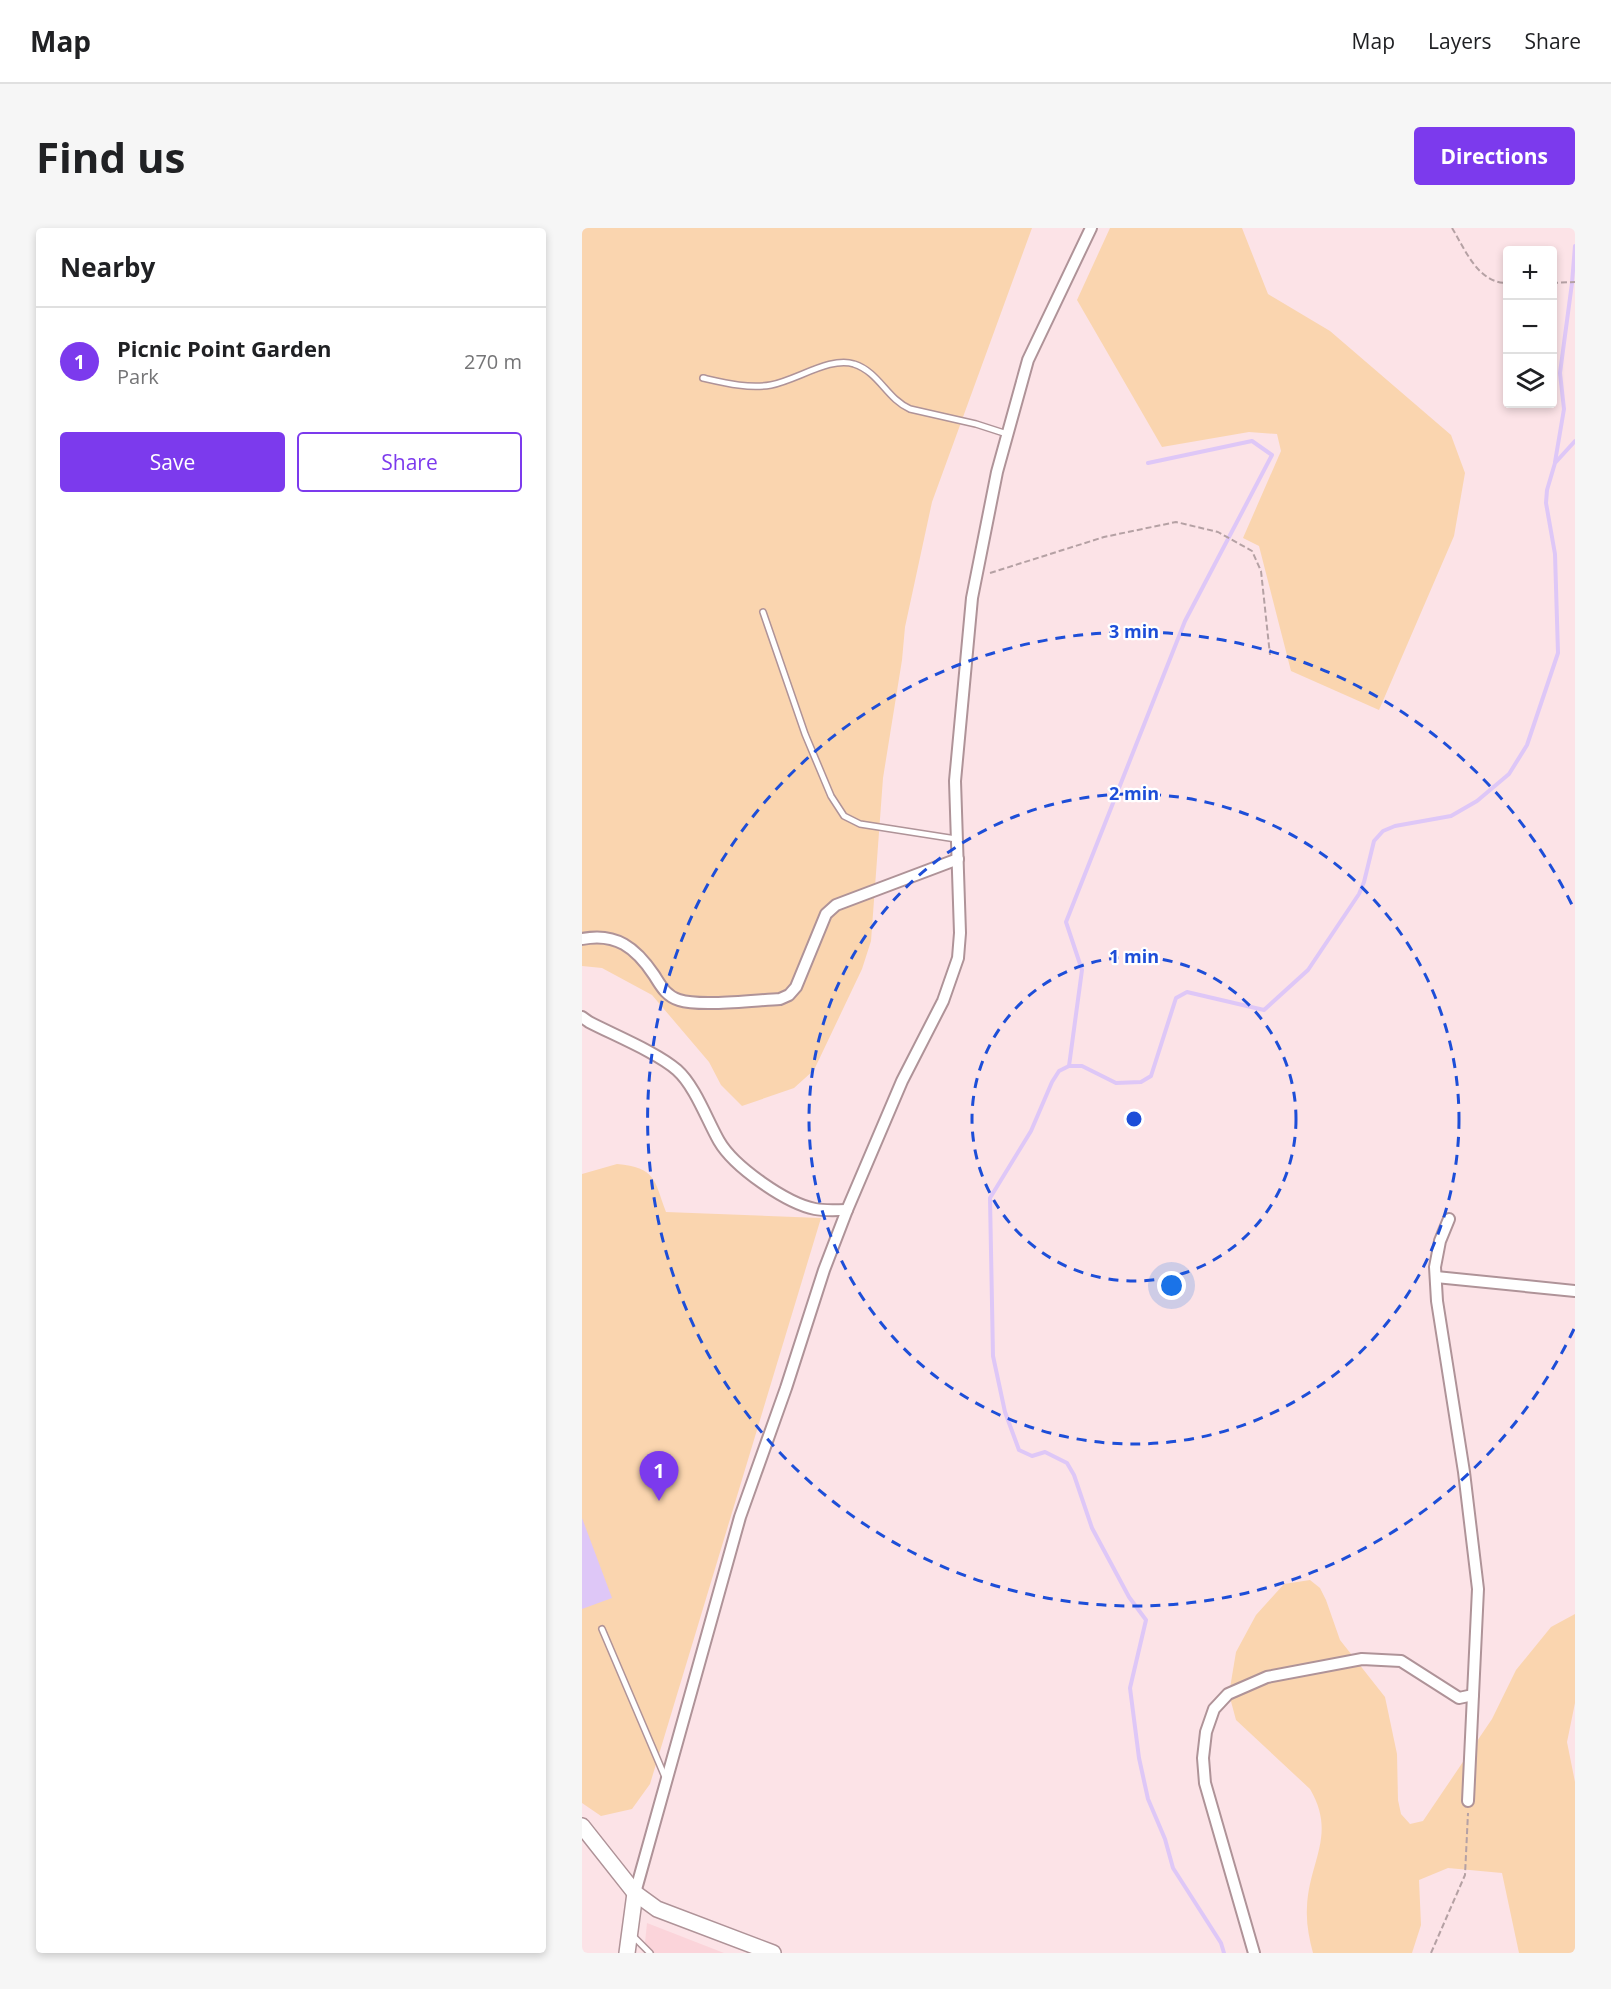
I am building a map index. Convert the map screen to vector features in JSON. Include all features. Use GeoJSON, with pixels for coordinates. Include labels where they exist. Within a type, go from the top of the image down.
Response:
{"type":"FeatureCollection","features":[{"type":"Feature","properties":{"kind":"main road"},"geometry":{"type":"LineString","coordinates":[[582,1826],[635,1893],[657,1909],[773,1953]]}},
{"type":"Feature","properties":{"kind":"main road"},"geometry":{"type":"LineString","coordinates":[[627,1953],[635,1893]]}},
{"type":"Feature","properties":{"kind":"street"},"geometry":{"type":"LineString","coordinates":[[635,1893],[740,1517],[786,1388],[824,1270],[902,1081],[943,1001],[958,958],[960,933],[955,782],[963,685],[976,578],[997,472],[1028,360],[1091,228]]}},
{"type":"Feature","properties":{"kind":"street"},"geometry":{"type":"LineString","coordinates":[[582,939],[594,937],[616,939],[648,967],[665,993],[678,1000],[693,1003],[780,999],[789,995],[796,987],[826,914],[836,905],[958,859]]}},
{"type":"Feature","properties":{"kind":"street"},"geometry":{"type":"LineString","coordinates":[[582,1017],[667,1062],[679,1072],[721,1144],[764,1184],[786,1198],[815,1209],[847,1210]]}},
{"type":"Feature","properties":{"kind":"street"},"geometry":{"type":"LineString","coordinates":[[1449,1219],[1440,1241],[1435,1267],[1437,1301],[1464,1472],[1478,1589],[1468,1801]]}},
{"type":"Feature","properties":{"kind":"street"},"geometry":{"type":"LineString","coordinates":[[1436,1277],[1575,1291]]}},
{"type":"Feature","properties":{"kind":"street"},"geometry":{"type":"LineString","coordinates":[[1254,1953],[1205,1783],[1203,1758],[1206,1732],[1214,1709],[1228,1694],[1268,1677],[1362,1659],[1401,1661],[1459,1698],[1473,1695]]}},
{"type":"Feature","properties":{"kind":"lane"},"geometry":{"type":"LineString","coordinates":[[703,378],[733,384],[769,386],[795,379],[830,363],[854,363],[870,372],[900,405],[1007,434]]}},
{"type":"Feature","properties":{"kind":"lane"},"geometry":{"type":"LineString","coordinates":[[763,612],[806,734],[831,796],[844,816],[860,824],[957,839]]}},
{"type":"Feature","properties":{"kind":"lane"},"geometry":{"type":"LineString","coordinates":[[602,1629],[666,1778]]}},
{"type":"Feature","properties":{"kind":"lane"},"geometry":{"type":"LineString","coordinates":[[630,1932],[650,1953]]}},
{"type":"Feature","properties":{"kind":"path"},"geometry":{"type":"LineString","coordinates":[[1452,228],[1477,270],[1503,283]]}},
{"type":"Feature","properties":{"kind":"path"},"geometry":{"type":"LineString","coordinates":[[1557,283],[1575,282]]}},
{"type":"Feature","properties":{"kind":"path"},"geometry":{"type":"LineString","coordinates":[[976,578],[1104,537],[1176,522],[1218,532],[1252,550],[1261,571],[1270,655]]}},
{"type":"Feature","properties":{"kind":"path"},"geometry":{"type":"LineString","coordinates":[[1431,1953],[1465,1875],[1468,1801]]}},
{"type":"Feature","properties":{"kind":"shaded area"},"geometry":{"type":"Polygon","coordinates":[[[582,228],[1032,228],[932,502],[905,627],[883,778],[871,941],[862,969],[814,1070],[794,1088],[742,1106],[721,1085],[709,1062],[652,995],[602,968],[582,966],[582,228]]]}},
{"type":"Feature","properties":{"kind":"shaded area"},"geometry":{"type":"Polygon","coordinates":[[[1110,228],[1242,228],[1268,294],[1330,331],[1451,435],[1465,473],[1454,536],[1379,710],[1291,671],[1259,546],[1243,538],[1281,451],[1277,434],[1249,432],[1162,447],[1077,300],[1110,228]]]}},
{"type":"Feature","properties":{"kind":"shaded area"},"geometry":{"type":"Polygon","coordinates":[[[617,1164],[639,1169],[652,1177],[666,1212],[821,1218],[650,1784],[632,1809],[601,1816],[582,1803],[582,1174],[617,1164]]]}},
{"type":"Feature","properties":{"kind":"shaded area"},"geometry":{"type":"Polygon","coordinates":[[[582,1518],[612,1598],[582,1609],[582,1518]]]}},
{"type":"Feature","properties":{"kind":"shaded area"},"geometry":{"type":"Polygon","coordinates":[[[1310,1580],[1320,1588],[1326,1600],[1340,1640],[1385,1697],[1397,1754],[1398,1800],[1401,1814],[1410,1824],[1423,1821],[1492,1719],[1516,1670],[1551,1627],[1575,1614],[1575,1703],[1567,1742],[1575,1782],[1575,1953],[1519,1953],[1502,1873],[1448,1868],[1419,1880],[1421,1925],[1412,1953],[1313,1953],[1307,1913],[1309,1891],[1321,1834],[1318,1805],[1310,1789],[1236,1720],[1229,1694],[1236,1652],[1256,1615],[1284,1584],[1310,1580]]]}},
{"type":"Feature","properties":{"kind":"shaded area"},"geometry":{"type":"Polygon","coordinates":[[[647,1923],[724,1953],[644,1953],[647,1923]]]}},
{"type":"Feature","properties":{"kind":"waterway"},"geometry":{"type":"LineString","coordinates":[[1555,462],[1564,409],[1560,373],[1575,246]]}},
{"type":"Feature","properties":{"kind":"waterway"},"geometry":{"type":"LineString","coordinates":[[1069,1066],[1082,970],[1066,922],[1185,621],[1272,455],[1252,441],[1148,463]]}},
{"type":"Feature","properties":{"kind":"waterway"},"geometry":{"type":"LineString","coordinates":[[1224,1953],[1221,1943],[1173,1868],[1165,1839],[1148,1799],[1139,1758],[1130,1688],[1146,1620],[1129,1597],[1092,1528],[1074,1475],[1067,1463],[1045,1452],[1032,1456],[1019,1450],[1005,1412],[993,1356],[990,1198],[1031,1131],[1059,1071],[1069,1066],[1082,1066],[1116,1083],[1141,1082],[1151,1076],[1176,998],[1187,992],[1264,1010],[1308,970],[1359,894],[1374,841],[1383,831],[1395,826],[1451,816],[1477,801],[1509,774],[1527,745],[1558,653],[1555,554],[1546,503],[1547,490],[1555,463],[1575,441]]}},
{"type":"Feature","properties":{"kind":"place","name":"Picnic Point Garden"},"geometry":{"type":"Point","coordinates":[659,1501]}}]}
